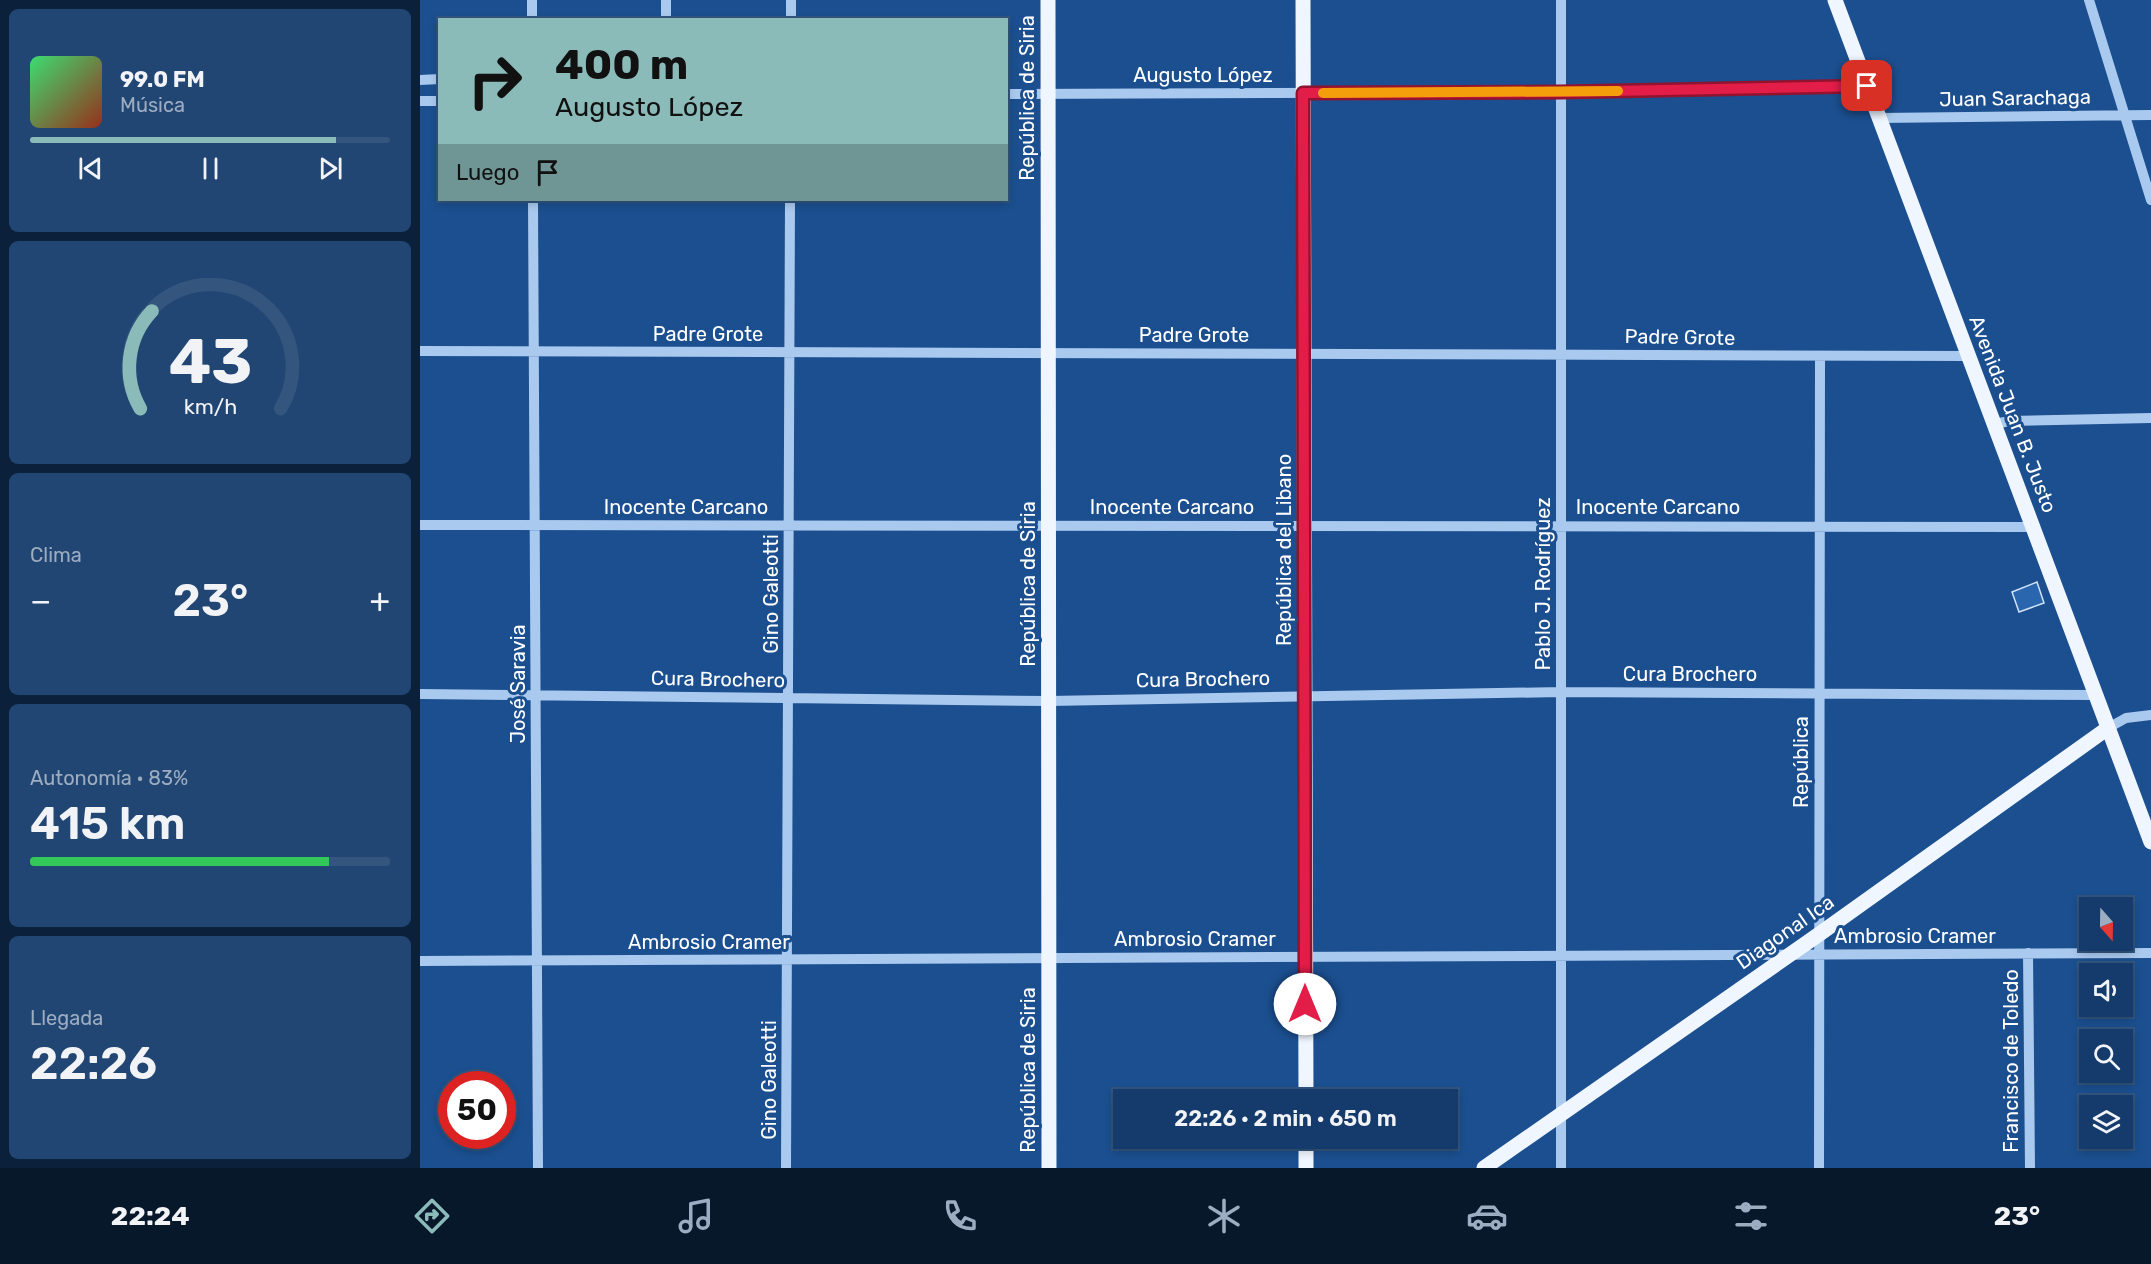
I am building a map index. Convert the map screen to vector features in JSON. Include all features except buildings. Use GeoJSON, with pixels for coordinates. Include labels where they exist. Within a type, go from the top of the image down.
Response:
{"type":"FeatureCollection","features":[{"type":"Feature","properties":{"kind":"main road","name":"República de Siria"},"geometry":{"type":"LineString","coordinates":[[1048,0],[1049,1168]]}},
{"type":"Feature","properties":{"kind":"main road","name":"República del Libano"},"geometry":{"type":"LineString","coordinates":[[1303,0],[1306,1089]]}},
{"type":"Feature","properties":{"kind":"main road","name":"Avenida Juan B. Justo"},"geometry":{"type":"LineString","coordinates":[[1835,0],[2151,842]]}},
{"type":"Feature","properties":{"kind":"main road","name":"Diagonal Ica"},"geometry":{"type":"LineString","coordinates":[[1484,1168],[1818,935],[2108,728]]}},
{"type":"Feature","properties":{"kind":"main road"},"geometry":{"type":"LineString","coordinates":[[1306,1149],[1306,1168]]}},
{"type":"Feature","properties":{"kind":"street"},"geometry":{"type":"LineString","coordinates":[[532,0],[532,18]]}},
{"type":"Feature","properties":{"kind":"street"},"geometry":{"type":"LineString","coordinates":[[666,0],[666,18]]}},
{"type":"Feature","properties":{"kind":"street"},"geometry":{"type":"LineString","coordinates":[[791,0],[791,18]]}},
{"type":"Feature","properties":{"kind":"street","name":"Pablo J. Rodríguez"},"geometry":{"type":"LineString","coordinates":[[1561,0],[1561,1168]]}},
{"type":"Feature","properties":{"kind":"street"},"geometry":{"type":"LineString","coordinates":[[2089,0],[2151,200]]}},
{"type":"Feature","properties":{"kind":"street"},"geometry":{"type":"LineString","coordinates":[[420,80],[438,80]]}},
{"type":"Feature","properties":{"kind":"street","name":"Augusto López"},"geometry":{"type":"LineString","coordinates":[[1008,94],[1561,92],[1867,86]]}},
{"type":"Feature","properties":{"kind":"street"},"geometry":{"type":"LineString","coordinates":[[420,101],[438,101]]}},
{"type":"Feature","properties":{"kind":"street","name":"Juan Sarachaga"},"geometry":{"type":"LineString","coordinates":[[1879,118],[2151,115]]}},
{"type":"Feature","properties":{"kind":"street","name":"José Saravia"},"geometry":{"type":"LineString","coordinates":[[533,201],[538,1168]]}},
{"type":"Feature","properties":{"kind":"street","name":"Gino Galeotti"},"geometry":{"type":"LineString","coordinates":[[786,1168],[790,201]]}},
{"type":"Feature","properties":{"kind":"street","name":"Padre Grote"},"geometry":{"type":"LineString","coordinates":[[420,351],[1968,356]]}},
{"type":"Feature","properties":{"kind":"street","name":"República"},"geometry":{"type":"LineString","coordinates":[[1819,1168],[1820,357]]}},
{"type":"Feature","properties":{"kind":"street"},"geometry":{"type":"LineString","coordinates":[[1994,424],[2010,421],[2151,418]]}},
{"type":"Feature","properties":{"kind":"street","name":"Inocente Carcano"},"geometry":{"type":"LineString","coordinates":[[420,525],[2033,527]]}},
{"type":"Feature","properties":{"kind":"street","name":"Cura Brochero"},"geometry":{"type":"LineString","coordinates":[[420,694],[1049,700],[1305,694],[1561,692],[2096,695]]}},
{"type":"Feature","properties":{"kind":"street"},"geometry":{"type":"LineString","coordinates":[[2108,728],[2126,718],[2151,715]]}},
{"type":"Feature","properties":{"kind":"street","name":"Francisco de Toledo"},"geometry":{"type":"LineString","coordinates":[[2028,953],[2030,1168]]}},
{"type":"Feature","properties":{"kind":"street","name":"Ambrosio Cramer"},"geometry":{"type":"LineString","coordinates":[[420,961],[2151,953]]}},
{"type":"Feature","properties":{"kind":"slow traffic"},"geometry":{"type":"LineString","coordinates":[[1323,93],[1618,91]]}},
{"type":"Feature","properties":{"kind":"route"},"geometry":{"type":"LineString","coordinates":[[1305,1004],[1303,93],[1561,92],[1867,86]]}}]}
